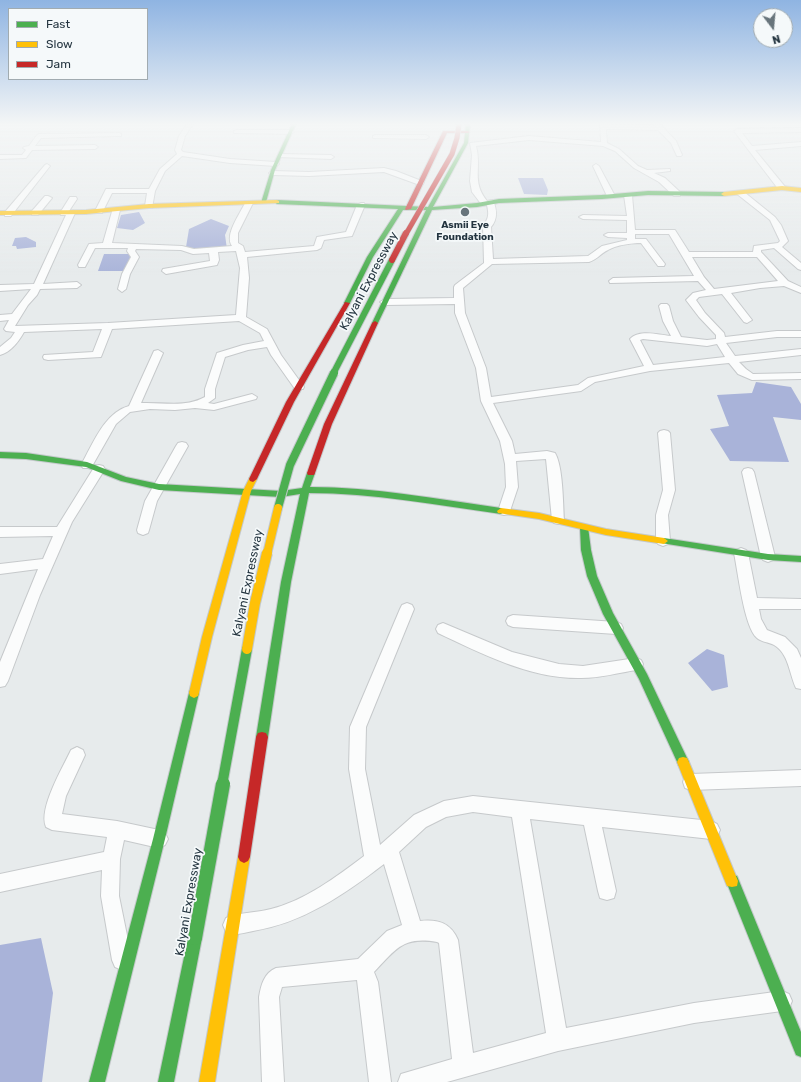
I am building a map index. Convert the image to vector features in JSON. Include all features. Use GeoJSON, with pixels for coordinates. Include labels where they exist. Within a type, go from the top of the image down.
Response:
{"type":"FeatureCollection","features":[{"type":"Feature","properties":{"kind":"main road"},"geometry":{"type":"LineString","coordinates":[[263,202],[273,174]]}},
{"type":"Feature","properties":{"kind":"main road"},"geometry":{"type":"LineString","coordinates":[[97,1082],[159,839],[207,638],[247,491],[290,402],[341,316],[370,257],[392,222],[408,209],[424,174]]}},
{"type":"Feature","properties":{"kind":"main road","name":"Kalyani Expressway"},"geometry":{"type":"LineString","coordinates":[[166,1082],[195,938],[255,603],[281,494],[290,465],[323,394],[416,215],[440,174]]}},
{"type":"Feature","properties":{"kind":"main road"},"geometry":{"type":"LineString","coordinates":[[207,1082],[286,582],[305,490],[328,424],[430,208],[449,174]]}},
{"type":"Feature","properties":{"kind":"main road"},"geometry":{"type":"LineString","coordinates":[[4,214],[68,213],[149,206],[263,202],[361,205],[408,209],[534,199],[648,193],[741,194],[782,188],[801,190]]}},
{"type":"Feature","properties":{"kind":"main road"},"geometry":{"type":"LineString","coordinates":[[0,455],[26,456],[93,467],[124,479],[159,487],[281,494],[305,490],[332,490],[385,495],[539,516],[606,532],[663,541],[768,557],[801,559]]}},
{"type":"Feature","properties":{"kind":"main road"},"geometry":{"type":"LineString","coordinates":[[584,527],[592,576],[616,628],[643,677],[691,782],[801,1050]]}},
{"type":"Feature","properties":{"kind":"street"},"geometry":{"type":"LineString","coordinates":[[4,214],[41,174]]}},
{"type":"Feature","properties":{"kind":"street"},"geometry":{"type":"LineString","coordinates":[[149,206],[151,191],[160,174]]}},
{"type":"Feature","properties":{"kind":"street"},"geometry":{"type":"LineString","coordinates":[[399,174],[409,180],[420,182]]}},
{"type":"Feature","properties":{"kind":"street"},"geometry":{"type":"LineString","coordinates":[[474,174],[476,192],[488,203],[494,214],[487,226],[488,262]]}},
{"type":"Feature","properties":{"kind":"street"},"geometry":{"type":"LineString","coordinates":[[600,174],[611,196]]}},
{"type":"Feature","properties":{"kind":"street"},"geometry":{"type":"LineString","coordinates":[[650,174],[662,180],[677,194]]}},
{"type":"Feature","properties":{"kind":"street"},"geometry":{"type":"LineString","coordinates":[[772,174],[782,188]]}},
{"type":"Feature","properties":{"kind":"street"},"geometry":{"type":"LineString","coordinates":[[99,211],[109,191],[151,191]]}},
{"type":"Feature","properties":{"kind":"street"},"geometry":{"type":"LineString","coordinates":[[741,194],[751,203],[772,217],[777,224],[784,241],[780,245],[757,248],[758,254],[785,283],[801,290]]}},
{"type":"Feature","properties":{"kind":"street"},"geometry":{"type":"LineString","coordinates":[[628,195],[631,218],[631,236]]}},
{"type":"Feature","properties":{"kind":"street"},"geometry":{"type":"LineString","coordinates":[[35,213],[48,198]]}},
{"type":"Feature","properties":{"kind":"street"},"geometry":{"type":"LineString","coordinates":[[73,199],[60,234],[37,287],[34,293],[24,303],[9,329],[108,326],[241,318],[264,331],[276,355],[299,387]]}},
{"type":"Feature","properties":{"kind":"street"},"geometry":{"type":"LineString","coordinates":[[241,318],[245,275],[241,251],[234,243],[234,233],[249,203]]}},
{"type":"Feature","properties":{"kind":"street"},"geometry":{"type":"LineString","coordinates":[[82,265],[92,246],[134,245],[182,248],[193,252],[213,250],[241,251],[317,248],[320,239],[349,234],[361,205]]}},
{"type":"Feature","properties":{"kind":"street"},"geometry":{"type":"LineString","coordinates":[[108,245],[116,210]]}},
{"type":"Feature","properties":{"kind":"street"},"geometry":{"type":"LineString","coordinates":[[583,217],[631,218]]}},
{"type":"Feature","properties":{"kind":"street"},"geometry":{"type":"LineString","coordinates":[[608,235],[631,236],[672,232],[700,278],[709,289]]}},
{"type":"Feature","properties":{"kind":"street"},"geometry":{"type":"LineString","coordinates":[[504,511],[512,487],[510,458],[506,441],[486,401],[481,368],[460,313],[458,287],[488,262],[589,258],[598,255],[605,248],[631,236],[643,241],[661,264]]}},
{"type":"Feature","properties":{"kind":"street"},"geometry":{"type":"LineString","coordinates":[[122,289],[126,274],[135,257],[132,251],[134,245]]}},
{"type":"Feature","properties":{"kind":"street"},"geometry":{"type":"LineString","coordinates":[[776,246],[801,267]]}},
{"type":"Feature","properties":{"kind":"street"},"geometry":{"type":"LineString","coordinates":[[166,271],[200,267],[214,263],[215,260],[213,250]]}},
{"type":"Feature","properties":{"kind":"street"},"geometry":{"type":"LineString","coordinates":[[686,255],[758,254]]}},
{"type":"Feature","properties":{"kind":"street"},"geometry":{"type":"LineString","coordinates":[[613,281],[700,278]]}},
{"type":"Feature","properties":{"kind":"street"},"geometry":{"type":"LineString","coordinates":[[623,289],[709,289],[725,291],[760,285],[785,283]]}},
{"type":"Feature","properties":{"kind":"street"},"geometry":{"type":"LineString","coordinates":[[0,288],[77,285]]}},
{"type":"Feature","properties":{"kind":"street"},"geometry":{"type":"LineString","coordinates":[[709,289],[696,295],[691,300],[702,315],[721,335],[720,341],[741,372],[752,377],[801,376]]}},
{"type":"Feature","properties":{"kind":"street"},"geometry":{"type":"LineString","coordinates":[[725,291],[747,320]]}},
{"type":"Feature","properties":{"kind":"street"},"geometry":{"type":"LineString","coordinates":[[387,298],[459,297]]}},
{"type":"Feature","properties":{"kind":"street"},"geometry":{"type":"LineString","coordinates":[[664,306],[668,321],[677,339]]}},
{"type":"Feature","properties":{"kind":"street"},"geometry":{"type":"LineString","coordinates":[[0,318],[15,318]]}},
{"type":"Feature","properties":{"kind":"street"},"geometry":{"type":"LineString","coordinates":[[48,357],[97,355],[108,326]]}},
{"type":"Feature","properties":{"kind":"street"},"geometry":{"type":"LineString","coordinates":[[0,352],[15,340],[21,329]]}},
{"type":"Feature","properties":{"kind":"street"},"geometry":{"type":"LineString","coordinates":[[650,368],[635,339],[642,336],[707,343],[777,334],[801,334]]}},
{"type":"Feature","properties":{"kind":"street"},"geometry":{"type":"LineString","coordinates":[[198,406],[210,398],[210,389],[221,354],[246,347],[271,343]]}},
{"type":"Feature","properties":{"kind":"street"},"geometry":{"type":"LineString","coordinates":[[486,401],[581,388],[592,380],[650,368],[801,352]]}},
{"type":"Feature","properties":{"kind":"street"},"geometry":{"type":"LineString","coordinates":[[134,408],[158,353]]}},
{"type":"Feature","properties":{"kind":"street"},"geometry":{"type":"LineString","coordinates":[[0,681],[33,595],[115,418],[124,411],[143,406],[214,407],[252,397]]}},
{"type":"Feature","properties":{"kind":"street"},"geometry":{"type":"LineString","coordinates":[[663,541],[662,515],[669,490],[664,433]]}},
{"type":"Feature","properties":{"kind":"street"},"geometry":{"type":"LineString","coordinates":[[143,530],[151,502],[182,446]]}},
{"type":"Feature","properties":{"kind":"street"},"geometry":{"type":"LineString","coordinates":[[510,458],[547,454],[551,456],[554,471],[558,520]]}},
{"type":"Feature","properties":{"kind":"street"},"geometry":{"type":"LineString","coordinates":[[748,472],[768,557]]}},
{"type":"Feature","properties":{"kind":"street"},"geometry":{"type":"LineString","coordinates":[[0,532],[61,532]]}},
{"type":"Feature","properties":{"kind":"street"},"geometry":{"type":"LineString","coordinates":[[741,553],[754,620],[762,634],[780,641],[792,653],[798,666],[801,683]]}},
{"type":"Feature","properties":{"kind":"street"},"geometry":{"type":"LineString","coordinates":[[0,569],[48,563]]}},
{"type":"Feature","properties":{"kind":"street"},"geometry":{"type":"LineString","coordinates":[[750,603],[801,604]]}},
{"type":"Feature","properties":{"kind":"street"},"geometry":{"type":"LineString","coordinates":[[407,609],[358,727],[357,769],[381,855],[413,931]]}},
{"type":"Feature","properties":{"kind":"street"},"geometry":{"type":"LineString","coordinates":[[513,621],[616,628]]}},
{"type":"Feature","properties":{"kind":"street"},"geometry":{"type":"LineString","coordinates":[[443,629],[498,654],[532,665],[579,672],[636,664]]}},
{"type":"Feature","properties":{"kind":"street"},"geometry":{"type":"LineString","coordinates":[[76,755],[58,795],[52,821],[117,830],[159,839]]}},
{"type":"Feature","properties":{"kind":"street"},"geometry":{"type":"LineString","coordinates":[[691,782],[801,778]]}},
{"type":"Feature","properties":{"kind":"street"},"geometry":{"type":"LineString","coordinates":[[233,925],[270,919],[300,908],[340,886],[381,855],[420,821],[444,810],[473,804],[711,830]]}},
{"type":"Feature","properties":{"kind":"street"},"geometry":{"type":"LineString","coordinates":[[520,808],[558,1040]]}},
{"type":"Feature","properties":{"kind":"street"},"geometry":{"type":"LineString","coordinates":[[591,816],[606,891]]}},
{"type":"Feature","properties":{"kind":"street"},"geometry":{"type":"LineString","coordinates":[[117,830],[111,859],[110,896],[124,974]]}},
{"type":"Feature","properties":{"kind":"street"},"geometry":{"type":"LineString","coordinates":[[0,883],[111,859]]}},
{"type":"Feature","properties":{"kind":"street"},"geometry":{"type":"LineString","coordinates":[[273,1082],[269,997],[271,986],[276,978],[363,969],[394,938],[413,931],[425,930],[443,933],[448,940],[464,1067]]}},
{"type":"Feature","properties":{"kind":"street"},"geometry":{"type":"LineString","coordinates":[[363,969],[368,982],[380,1082]]}},
{"type":"Feature","properties":{"kind":"street"},"geometry":{"type":"LineString","coordinates":[[409,1082],[558,1040],[694,1013],[782,1001]]}},
{"type":"Feature","properties":{"kind":"water"},"geometry":{"type":"Polygon","coordinates":[[[518,178],[543,178],[548,190],[547,195],[524,194],[518,178]]]}},
{"type":"Feature","properties":{"kind":"water"},"geometry":{"type":"Polygon","coordinates":[[[139,212],[145,223],[133,230],[117,228],[121,215],[139,212]]]}},
{"type":"Feature","properties":{"kind":"water"},"geometry":{"type":"Polygon","coordinates":[[[211,219],[229,226],[225,235],[227,249],[207,251],[186,247],[189,229],[211,219]]]}},
{"type":"Feature","properties":{"kind":"water"},"geometry":{"type":"Polygon","coordinates":[[[26,237],[36,242],[36,247],[17,249],[16,246],[12,246],[15,238],[26,237]]]}},
{"type":"Feature","properties":{"kind":"water"},"geometry":{"type":"Polygon","coordinates":[[[104,254],[134,254],[127,271],[98,271],[104,254]]]}},
{"type":"Feature","properties":{"kind":"water"},"geometry":{"type":"Polygon","coordinates":[[[756,382],[791,387],[801,404],[801,420],[773,417],[789,462],[730,461],[710,429],[729,426],[717,395],[752,393],[756,382]]]}},
{"type":"Feature","properties":{"kind":"water"},"geometry":{"type":"Polygon","coordinates":[[[707,649],[724,655],[728,687],[712,691],[688,663],[707,649]]]}},
{"type":"Feature","properties":{"kind":"water"},"geometry":{"type":"Polygon","coordinates":[[[41,938],[53,993],[42,1082],[0,1082],[0,945],[41,938]]]}},
{"type":"Feature","properties":{"kind":"traffic: fast"},"geometry":{"type":"LineString","coordinates":[[263,202],[272,174]]}},
{"type":"Feature","properties":{"kind":"traffic: fast"},"geometry":{"type":"LineString","coordinates":[[375,323],[435,197],[448,174]]}},
{"type":"Feature","properties":{"kind":"traffic: fast"},"geometry":{"type":"LineString","coordinates":[[277,202],[422,209],[477,205],[499,201],[602,197],[648,193],[724,194]]}},
{"type":"Feature","properties":{"kind":"traffic: fast"},"geometry":{"type":"LineString","coordinates":[[347,303],[370,257],[401,209]]}},
{"type":"Feature","properties":{"kind":"traffic: fast"},"geometry":{"type":"LineString","coordinates":[[278,508],[290,465],[323,394],[392,260]]}},
{"type":"Feature","properties":{"kind":"traffic: fast"},"geometry":{"type":"LineString","coordinates":[[0,455],[26,456],[87,465],[124,479],[159,487],[281,494],[305,490],[332,490],[385,495],[501,511]]}},
{"type":"Feature","properties":{"kind":"traffic: fast"},"geometry":{"type":"LineString","coordinates":[[262,737],[286,582],[305,490],[311,473]]}},
{"type":"Feature","properties":{"kind":"traffic: fast"},"geometry":{"type":"LineString","coordinates":[[584,527],[586,550],[592,576],[608,614],[643,677],[683,762]]}},
{"type":"Feature","properties":{"kind":"traffic: fast"},"geometry":{"type":"LineString","coordinates":[[664,541],[768,557],[801,559]]}},
{"type":"Feature","properties":{"kind":"traffic: fast"},"geometry":{"type":"LineString","coordinates":[[195,938],[247,649]]}},
{"type":"Feature","properties":{"kind":"traffic: fast"},"geometry":{"type":"LineString","coordinates":[[97,1082],[159,839],[194,693]]}},
{"type":"Feature","properties":{"kind":"traffic: fast"},"geometry":{"type":"LineString","coordinates":[[732,881],[801,1050]]}},
{"type":"Feature","properties":{"kind":"traffic: fast"},"geometry":{"type":"LineString","coordinates":[[166,1082],[195,938]]}},
{"type":"Feature","properties":{"kind":"traffic: slow"},"geometry":{"type":"LineString","coordinates":[[724,194],[782,188],[801,190]]}},
{"type":"Feature","properties":{"kind":"traffic: slow"},"geometry":{"type":"LineString","coordinates":[[0,213],[86,212],[149,206],[277,202]]}},
{"type":"Feature","properties":{"kind":"traffic: slow"},"geometry":{"type":"LineString","coordinates":[[194,693],[207,637],[247,491],[253,479]]}},
{"type":"Feature","properties":{"kind":"traffic: slow"},"geometry":{"type":"LineString","coordinates":[[247,649],[255,603],[278,508]]}},
{"type":"Feature","properties":{"kind":"traffic: slow"},"geometry":{"type":"LineString","coordinates":[[501,511],[539,516],[606,532],[664,541]]}},
{"type":"Feature","properties":{"kind":"traffic: slow"},"geometry":{"type":"LineString","coordinates":[[683,762],[732,881]]}},
{"type":"Feature","properties":{"kind":"traffic: slow"},"geometry":{"type":"LineString","coordinates":[[207,1082],[244,857]]}},
{"type":"Feature","properties":{"kind":"traffic: jam"},"geometry":{"type":"LineString","coordinates":[[408,209],[425,174]]}},
{"type":"Feature","properties":{"kind":"traffic: jam"},"geometry":{"type":"LineString","coordinates":[[392,260],[440,174]]}},
{"type":"Feature","properties":{"kind":"traffic: jam"},"geometry":{"type":"LineString","coordinates":[[253,479],[290,402],[347,303]]}},
{"type":"Feature","properties":{"kind":"traffic: jam"},"geometry":{"type":"LineString","coordinates":[[311,473],[328,424],[375,323]]}},
{"type":"Feature","properties":{"kind":"traffic: jam"},"geometry":{"type":"LineString","coordinates":[[244,857],[262,737]]}},
{"type":"Feature","properties":{"kind":"place","name":"Asmii Eye Foundation"},"geometry":{"type":"Point","coordinates":[465,212]}}]}
